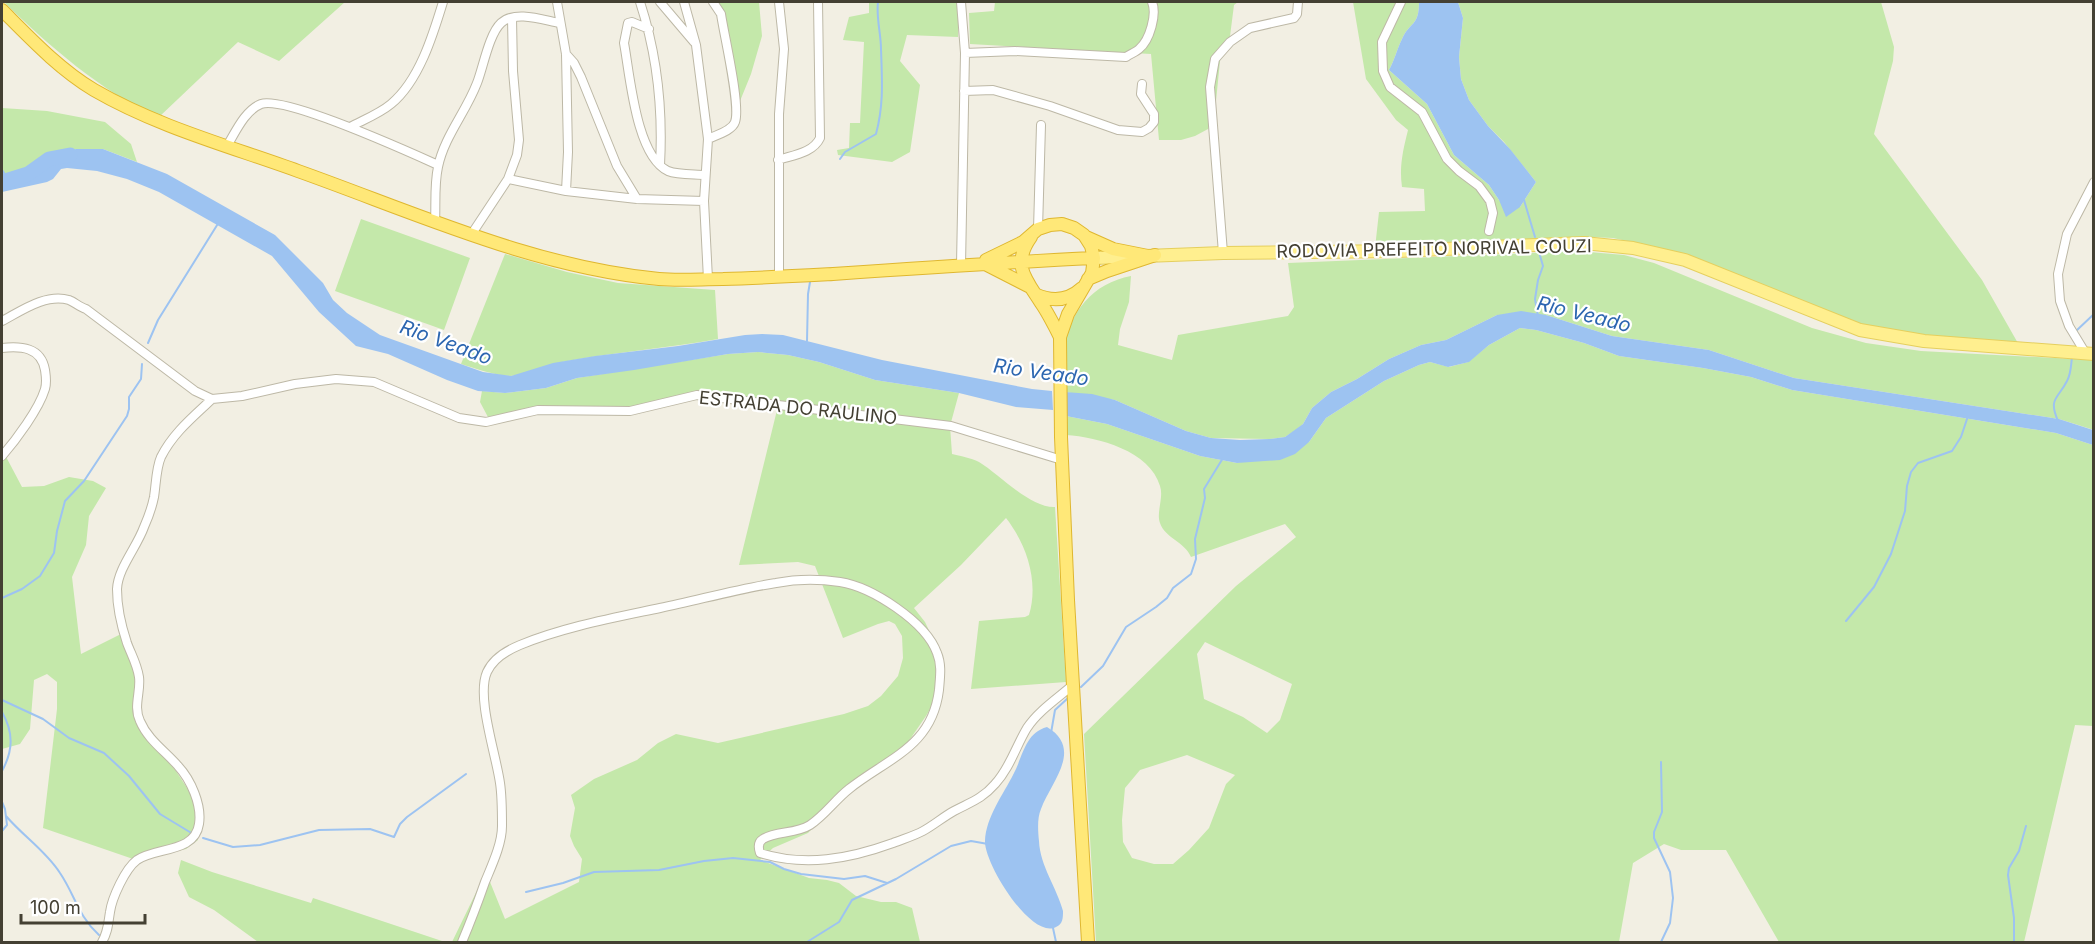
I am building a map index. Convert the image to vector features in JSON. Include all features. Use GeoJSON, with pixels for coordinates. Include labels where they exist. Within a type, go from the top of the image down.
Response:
{"type":"FeatureCollection","features":[{"type":"Feature","properties":{"kind":"highway"},"geometry":{"type":"LineString","coordinates":[[2,10],[50,58],[91,88],[167,126],[301,172],[435,223],[586,268],[660,279],[708,279],[779,277],[1094,258]]}},
{"type":"Feature","properties":{"kind":"highway"},"geometry":{"type":"LineString","coordinates":[[973,265],[1005,253],[1037,230],[1050,225],[1062,224],[1113,249],[1151,256]]}},
{"type":"Feature","properties":{"kind":"highway"},"geometry":{"type":"LineString","coordinates":[[1037,230],[1027,243],[1021,261],[1022,271],[1060,337]]}},
{"type":"Feature","properties":{"kind":"highway"},"geometry":{"type":"LineString","coordinates":[[1084,235],[1091,246],[1094,258],[1092,273],[1068,314],[1060,337],[1061,437],[1068,600],[1088,942]]}},
{"type":"Feature","properties":{"kind":"highway"},"geometry":{"type":"LineString","coordinates":[[973,265],[1049,299],[1063,299],[1074,295],[1086,282],[1107,271],[1151,256]]}},
{"type":"Feature","properties":{"kind":"main road","name":"RODOVIA PREFEITO NORIVAL COUZI"},"geometry":{"type":"LineString","coordinates":[[1094,258],[1223,253],[1398,251],[1584,243],[1633,248],[1685,260],[1860,330],[1924,341],[2090,354]]}},
{"type":"Feature","properties":{"kind":"street"},"geometry":{"type":"LineString","coordinates":[[350,127],[389,106],[406,90],[433,35],[443,2]]}},
{"type":"Feature","properties":{"kind":"street"},"geometry":{"type":"LineString","coordinates":[[556,2],[566,54],[568,152],[566,191]]}},
{"type":"Feature","properties":{"kind":"street"},"geometry":{"type":"LineString","coordinates":[[640,2],[649,29],[660,100],[662,133],[660,165]]}},
{"type":"Feature","properties":{"kind":"street"},"geometry":{"type":"LineString","coordinates":[[660,2],[696,45]]}},
{"type":"Feature","properties":{"kind":"street"},"geometry":{"type":"LineString","coordinates":[[684,2],[696,45],[708,139],[704,201],[708,279]]}},
{"type":"Feature","properties":{"kind":"street"},"geometry":{"type":"LineString","coordinates":[[708,139],[729,130],[735,123],[737,105],[721,14],[713,2]]}},
{"type":"Feature","properties":{"kind":"street"},"geometry":{"type":"LineString","coordinates":[[779,2],[784,49],[779,114],[779,277]]}},
{"type":"Feature","properties":{"kind":"street"},"geometry":{"type":"LineString","coordinates":[[778,160],[811,149],[820,138],[818,2]]}},
{"type":"Feature","properties":{"kind":"street"},"geometry":{"type":"LineString","coordinates":[[961,2],[973,265]]}},
{"type":"Feature","properties":{"kind":"street"},"geometry":{"type":"LineString","coordinates":[[964,53],[1015,51],[1126,57],[1140,49],[1150,32],[1154,6],[1152,2]]}},
{"type":"Feature","properties":{"kind":"street"},"geometry":{"type":"LineString","coordinates":[[1223,253],[1210,87],[1215,59],[1230,42],[1250,28],[1294,18],[1298,14],[1298,2]]}},
{"type":"Feature","properties":{"kind":"street"},"geometry":{"type":"LineString","coordinates":[[1401,2],[1382,42],[1383,71],[1390,87],[1422,112],[1447,159],[1479,186],[1490,201],[1493,213],[1488,231]]}},
{"type":"Feature","properties":{"kind":"street"},"geometry":{"type":"LineString","coordinates":[[435,223],[438,165],[454,127],[476,86],[501,22],[512,18],[533,18],[559,23]]}},
{"type":"Feature","properties":{"kind":"street"},"geometry":{"type":"LineString","coordinates":[[471,235],[508,179],[517,155],[519,140],[513,71],[512,18]]}},
{"type":"Feature","properties":{"kind":"street"},"geometry":{"type":"LineString","coordinates":[[649,29],[632,22],[628,23],[624,43],[642,137],[660,165],[670,172],[705,175]]}},
{"type":"Feature","properties":{"kind":"street"},"geometry":{"type":"LineString","coordinates":[[566,54],[581,76],[616,166],[637,200]]}},
{"type":"Feature","properties":{"kind":"street"},"geometry":{"type":"LineString","coordinates":[[964,91],[993,90],[1118,130],[1142,132],[1154,122],[1154,114],[1142,94],[1142,84]]}},
{"type":"Feature","properties":{"kind":"street"},"geometry":{"type":"LineString","coordinates":[[227,146],[243,120],[261,104],[272,104],[289,107],[350,127],[438,165]]}},
{"type":"Feature","properties":{"kind":"street"},"geometry":{"type":"LineString","coordinates":[[1037,230],[1041,125]]}},
{"type":"Feature","properties":{"kind":"street"},"geometry":{"type":"LineString","coordinates":[[508,179],[566,191],[637,200],[704,201]]}},
{"type":"Feature","properties":{"kind":"street"},"geometry":{"type":"LineString","coordinates":[[2090,354],[2069,326],[2060,301],[2058,274],[2067,234],[2094,182]]}},
{"type":"Feature","properties":{"kind":"street"},"geometry":{"type":"LineString","coordinates":[[2,321],[36,303],[53,299],[68,300],[86,309],[195,391],[212,399],[177,431],[160,459],[153,500],[144,529],[117,587],[118,614],[127,643],[137,664],[140,680],[136,701],[139,719],[147,734],[179,767],[200,807],[199,824],[196,835],[188,843],[137,860],[129,869],[110,910],[108,932],[102,942]]}},
{"type":"Feature","properties":{"kind":"street"},"geometry":{"type":"LineString","coordinates":[[2,348],[19,346],[36,351],[44,363],[46,379],[45,390],[29,419],[14,443],[2,456]]}},
{"type":"Feature","properties":{"kind":"street","name":"ESTRADA DO RAULINO"},"geometry":{"type":"LineString","coordinates":[[212,399],[242,396],[295,384],[336,379],[374,382],[459,418],[486,422],[538,410],[630,411],[697,395],[951,426],[1062,460]]}},
{"type":"Feature","properties":{"kind":"street"},"geometry":{"type":"LineString","coordinates":[[462,942],[495,857],[502,829],[500,783],[483,685],[488,669],[500,656],[518,646],[549,634],[597,622],[777,582],[809,580],[842,582],[873,593],[899,609],[924,632],[937,651],[941,669],[937,704],[924,733],[893,760],[848,790],[827,812],[809,826],[763,839],[759,844],[760,853],[779,859],[803,861],[836,860],[879,848],[921,832],[981,798],[1004,773],[1028,727],[1074,684]]}},
{"type":"Feature","properties":{"kind":"green space"},"geometry":{"type":"Polygon","coordinates":[[[4,2],[345,2],[279,61],[238,42],[158,118],[116,94],[76,66],[4,2]]]}},
{"type":"Feature","properties":{"kind":"green space"},"geometry":{"type":"Polygon","coordinates":[[[708,2],[759,2],[762,36],[740,101],[717,11],[708,2]]]}},
{"type":"Feature","properties":{"kind":"green space"},"geometry":{"type":"Polygon","coordinates":[[[869,2],[958,2],[958,37],[907,35],[900,61],[920,85],[910,152],[892,162],[838,155],[837,150],[849,148],[850,123],[860,123],[864,42],[843,40],[849,17],[869,13],[869,2]]]}},
{"type":"Feature","properties":{"kind":"green space"},"geometry":{"type":"Polygon","coordinates":[[[995,2],[1238,2],[1234,5],[1229,44],[1221,51],[1215,111],[1208,129],[1181,140],[1159,140],[1151,54],[970,44],[969,13],[994,11],[995,2]]]}},
{"type":"Feature","properties":{"kind":"green space"},"geometry":{"type":"Polygon","coordinates":[[[1353,2],[1419,2],[1416,20],[1405,33],[1389,70],[1427,104],[1454,155],[1489,185],[1499,200],[1520,207],[1536,182],[1469,100],[1461,79],[1459,57],[1463,18],[1458,2],[1881,2],[1894,47],[1893,61],[1874,134],[1982,280],[2019,345],[1894,337],[1636,243],[1613,238],[1591,237],[1375,248],[1379,212],[1425,211],[1424,189],[1402,187],[1401,165],[1408,130],[1396,120],[1366,79],[1353,2]]]}},
{"type":"Feature","properties":{"kind":"green space"},"geometry":{"type":"Polygon","coordinates":[[[2,108],[47,111],[105,122],[131,144],[137,162],[103,149],[76,149],[62,152],[26,171],[2,176],[2,108]]]}},
{"type":"Feature","properties":{"kind":"green space"},"geometry":{"type":"Polygon","coordinates":[[[361,219],[470,258],[444,330],[335,291],[361,219]]]}},
{"type":"Feature","properties":{"kind":"green space"},"geometry":{"type":"Polygon","coordinates":[[[1578,251],[1624,255],[1654,263],[1812,328],[1866,343],[1921,351],[2093,360],[2094,430],[2059,419],[1794,378],[1709,350],[1612,336],[1546,315],[1497,315],[1446,340],[1421,345],[1389,359],[1331,392],[1312,408],[1303,424],[1285,437],[1211,438],[1186,431],[1115,400],[1065,392],[1063,355],[1071,323],[1077,312],[1094,292],[1105,285],[1131,276],[1129,302],[1120,329],[1118,345],[1172,360],[1178,335],[1288,316],[1294,307],[1288,263],[1578,251]]]}},
{"type":"Feature","properties":{"kind":"green space"},"geometry":{"type":"Polygon","coordinates":[[[505,254],[567,272],[618,283],[715,290],[718,339],[561,362],[510,376],[485,372],[461,364],[505,254]]]}},
{"type":"Feature","properties":{"kind":"green space"},"geometry":{"type":"Polygon","coordinates":[[[1520,328],[1536,330],[1584,343],[1619,356],[1751,377],[1792,390],[2056,433],[2093,445],[2093,726],[2075,725],[2024,942],[1779,942],[1726,850],[1681,850],[1664,844],[1633,863],[1619,942],[1096,942],[1084,734],[1236,586],[1296,537],[1285,524],[1191,557],[1184,547],[1166,533],[1160,523],[1160,486],[1146,464],[1121,448],[1093,439],[1066,435],[1066,416],[1107,424],[1200,456],[1237,463],[1309,442],[1326,418],[1384,381],[1430,362],[1449,367],[1468,362],[1489,345],[1520,328]],[[1205,642],[1197,654],[1204,699],[1243,717],[1267,733],[1280,720],[1292,684],[1205,642]],[[1187,755],[1140,770],[1125,788],[1122,820],[1123,842],[1132,858],[1154,864],[1173,864],[1209,828],[1226,784],[1235,775],[1187,755]]]}},
{"type":"Feature","properties":{"kind":"green space"},"geometry":{"type":"Polygon","coordinates":[[[758,352],[788,355],[819,362],[875,380],[959,393],[950,426],[952,454],[979,462],[1035,502],[1055,507],[1066,682],[971,689],[979,621],[1025,617],[1029,615],[1032,602],[1032,577],[1029,564],[1020,540],[1006,518],[961,565],[914,608],[925,622],[933,639],[940,692],[904,748],[833,806],[808,833],[773,848],[760,860],[809,878],[839,883],[856,896],[881,902],[896,902],[912,908],[920,942],[452,942],[486,872],[505,919],[579,882],[582,859],[570,836],[575,808],[571,795],[594,779],[637,760],[658,743],[676,734],[718,743],[844,714],[868,706],[881,696],[898,676],[903,658],[902,636],[895,624],[889,621],[843,638],[815,566],[798,562],[739,565],[778,406],[708,395],[620,409],[567,409],[489,419],[480,402],[482,391],[505,393],[546,388],[577,378],[728,354],[758,352]]]}},
{"type":"Feature","properties":{"kind":"green space"},"geometry":{"type":"Polygon","coordinates":[[[3,451],[22,487],[44,486],[69,477],[93,481],[106,488],[89,516],[86,545],[72,577],[81,654],[121,634],[140,672],[134,695],[138,715],[148,739],[176,771],[191,794],[197,816],[198,840],[186,849],[136,860],[43,828],[57,709],[57,682],[47,674],[34,680],[30,729],[20,744],[2,749],[3,451]]]}},
{"type":"Feature","properties":{"kind":"green space"},"geometry":{"type":"Polygon","coordinates":[[[181,860],[311,903],[313,898],[445,942],[258,942],[214,910],[189,897],[178,873],[181,860]]]}},
{"type":"Feature","properties":{"kind":"water"},"geometry":{"type":"Polygon","coordinates":[[[1419,2],[1458,2],[1463,18],[1459,57],[1461,79],[1469,100],[1536,182],[1520,207],[1506,217],[1489,185],[1454,155],[1427,104],[1389,70],[1405,33],[1416,20],[1419,2]]]}},
{"type":"Feature","properties":{"kind":"water"},"geometry":{"type":"Polygon","coordinates":[[[76,149],[103,149],[167,174],[275,235],[323,283],[333,300],[347,313],[380,335],[483,372],[511,376],[553,363],[595,356],[745,335],[783,335],[882,360],[1052,391],[1053,410],[1016,407],[959,393],[875,380],[819,362],[788,355],[758,352],[728,354],[577,378],[546,388],[505,393],[478,391],[388,354],[356,346],[319,312],[272,256],[159,192],[127,179],[97,171],[67,168],[61,169],[53,179],[47,182],[2,192],[2,176],[26,171],[62,152],[76,149]]]}},
{"type":"Feature","properties":{"kind":"water"},"geometry":{"type":"Polygon","coordinates":[[[1521,311],[1546,315],[1612,336],[1709,350],[1794,378],[2059,419],[2093,430],[2093,445],[2056,433],[1792,390],[1751,377],[1619,356],[1584,343],[1520,328],[1489,345],[1469,362],[1448,367],[1430,362],[1384,381],[1326,418],[1309,442],[1295,454],[1280,460],[1237,463],[1200,456],[1107,424],[1066,416],[1065,392],[1092,394],[1115,400],[1186,431],[1211,438],[1240,440],[1285,437],[1303,424],[1312,408],[1331,392],[1389,359],[1421,345],[1446,340],[1497,315],[1521,311]]]}},
{"type":"Feature","properties":{"kind":"water"},"geometry":{"type":"Polygon","coordinates":[[[1047,727],[1058,736],[1063,745],[1064,755],[1062,766],[1038,820],[1042,859],[1063,911],[1060,924],[1046,928],[1034,922],[1011,897],[992,866],[985,841],[988,823],[1029,740],[1034,734],[1047,727]]]}},
{"type":"Feature","properties":{"kind":"waterway"},"geometry":{"type":"LineString","coordinates":[[840,159],[845,152],[876,134],[882,92],[878,2]]}},
{"type":"Feature","properties":{"kind":"waterway","name":"Rio Veado"},"geometry":{"type":"LineString","coordinates":[[2,182],[28,174],[49,159],[70,155]]}},
{"type":"Feature","properties":{"kind":"waterway"},"geometry":{"type":"LineString","coordinates":[[2,170],[7,177]]}},
{"type":"Feature","properties":{"kind":"waterway"},"geometry":{"type":"LineString","coordinates":[[1524,200],[1535,237]]}},
{"type":"Feature","properties":{"kind":"waterway"},"geometry":{"type":"LineString","coordinates":[[148,343],[158,320],[219,222]]}},
{"type":"Feature","properties":{"kind":"waterway"},"geometry":{"type":"LineString","coordinates":[[1538,316],[1535,299],[1543,266],[1539,252]]}},
{"type":"Feature","properties":{"kind":"waterway"},"geometry":{"type":"LineString","coordinates":[[807,341],[810,282]]}},
{"type":"Feature","properties":{"kind":"waterway"},"geometry":{"type":"LineString","coordinates":[[2076,331],[2094,314]]}},
{"type":"Feature","properties":{"kind":"waterway"},"geometry":{"type":"LineString","coordinates":[[2058,421],[2054,403],[2068,378],[2072,357]]}},
{"type":"Feature","properties":{"kind":"waterway"},"geometry":{"type":"LineString","coordinates":[[2,598],[22,589],[40,576],[54,553],[65,501],[84,481],[127,416],[129,397],[141,379],[142,364]]}},
{"type":"Feature","properties":{"kind":"waterway"},"geometry":{"type":"LineString","coordinates":[[1846,621],[1874,587],[1891,554],[1905,511],[1907,486],[1911,472],[1918,463],[1952,451],[1961,437],[1968,416]]}},
{"type":"Feature","properties":{"kind":"waterway"},"geometry":{"type":"LineString","coordinates":[[1081,687],[1103,666],[1126,627],[1156,607],[1167,598],[1173,588],[1191,574],[1196,559],[1195,539],[1205,498],[1204,489],[1223,458]]}},
{"type":"Feature","properties":{"kind":"waterway"},"geometry":{"type":"LineString","coordinates":[[1051,733],[1055,710],[1068,698]]}},
{"type":"Feature","properties":{"kind":"waterway"},"geometry":{"type":"LineString","coordinates":[[2,700],[43,719],[69,738],[104,753],[129,776],[160,814],[193,834]]}},
{"type":"Feature","properties":{"kind":"waterway"},"geometry":{"type":"LineString","coordinates":[[2,712],[9,727],[11,742],[2,771]]}},
{"type":"Feature","properties":{"kind":"waterway"},"geometry":{"type":"LineString","coordinates":[[1661,762],[1662,812],[1654,838],[1670,872],[1673,898],[1670,923],[1661,942]]}},
{"type":"Feature","properties":{"kind":"waterway"},"geometry":{"type":"LineString","coordinates":[[203,838],[233,847],[260,845],[319,830],[370,829],[394,837],[400,824],[407,817],[466,774]]}},
{"type":"Feature","properties":{"kind":"waterway"},"geometry":{"type":"LineString","coordinates":[[2,802],[7,825],[2,831]]}},
{"type":"Feature","properties":{"kind":"waterway"},"geometry":{"type":"LineString","coordinates":[[6,816],[54,865],[81,913],[99,935]]}},
{"type":"Feature","properties":{"kind":"waterway"},"geometry":{"type":"LineString","coordinates":[[2014,942],[2014,918],[2008,875],[2009,868],[2019,851],[2026,826]]}},
{"type":"Feature","properties":{"kind":"waterway"},"geometry":{"type":"LineString","coordinates":[[807,942],[839,922],[852,900],[896,879],[951,846],[971,841],[988,844]]}},
{"type":"Feature","properties":{"kind":"waterway"},"geometry":{"type":"LineString","coordinates":[[526,892],[563,883],[594,872],[659,870],[733,858],[770,862],[801,874],[844,879],[865,876],[887,883]]}},
{"type":"Feature","properties":{"kind":"waterway"},"geometry":{"type":"LineString","coordinates":[[1053,928],[1056,942]]}}]}
